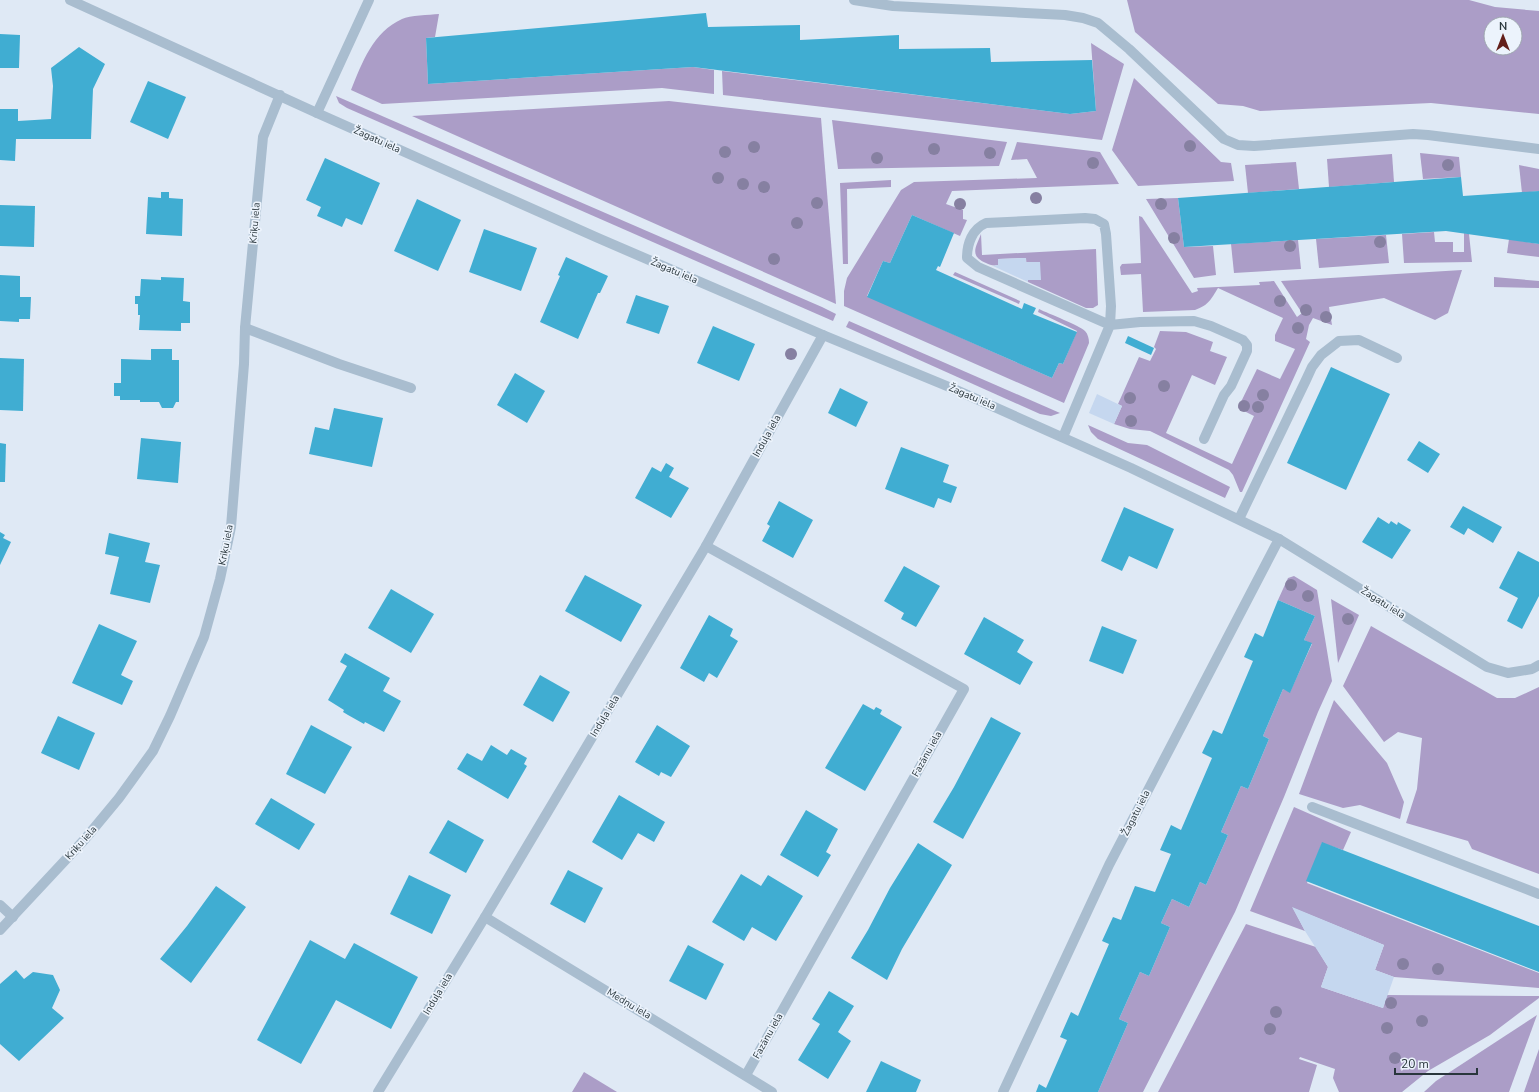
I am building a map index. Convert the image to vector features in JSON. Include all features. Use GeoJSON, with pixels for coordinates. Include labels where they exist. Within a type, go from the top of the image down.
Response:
{"type":"FeatureCollection","features":[{"type":"Feature","properties":{"kind":"street","name":"Žagatu iela"},"geometry":{"type":"LineString","coordinates":[[70,0],[317,113],[598,238],[823,335],[954,389],[1063,437],[1239,519],[1279,539],[1488,667],[1508,673],[1532,669],[1539,665]]}},
{"type":"Feature","properties":{"kind":"street"},"geometry":{"type":"LineString","coordinates":[[317,113],[368,0]]}},
{"type":"Feature","properties":{"kind":"street"},"geometry":{"type":"LineString","coordinates":[[854,0],[893,6],[1065,15],[1083,18],[1098,23],[1129,49],[1224,139],[1238,145],[1254,146],[1414,134],[1539,149]]}},
{"type":"Feature","properties":{"kind":"street","name":"Kriķu iela"},"geometry":{"type":"LineString","coordinates":[[0,930],[95,827],[119,798],[153,751],[170,716],[204,637],[220,580],[231,528],[244,364],[245,328],[263,138],[280,96]]}},
{"type":"Feature","properties":{"kind":"street"},"geometry":{"type":"LineString","coordinates":[[1063,437],[1110,325],[1112,306],[1104,224],[1095,219],[1062,219],[986,223],[978,226],[967,249],[967,258],[978,268],[1110,325],[1140,322],[1194,321],[1211,326],[1243,340],[1247,351],[1231,386],[1224,395],[1204,439]]}},
{"type":"Feature","properties":{"kind":"street"},"geometry":{"type":"LineString","coordinates":[[245,328],[338,364],[410,388]]}},
{"type":"Feature","properties":{"kind":"street","name":"Induļa iela"},"geometry":{"type":"LineString","coordinates":[[378,1092],[485,917],[706,546],[823,335]]}},
{"type":"Feature","properties":{"kind":"street"},"geometry":{"type":"LineString","coordinates":[[1239,519],[1312,367],[1321,356],[1339,341],[1359,340],[1397,358]]}},
{"type":"Feature","properties":{"kind":"street","name":"Žagatu iela"},"geometry":{"type":"LineString","coordinates":[[1003,1092],[1109,865],[1279,539]]}},
{"type":"Feature","properties":{"kind":"street","name":"Fazānu iela"},"geometry":{"type":"LineString","coordinates":[[706,546],[964,689],[746,1075]]}},
{"type":"Feature","properties":{"kind":"street"},"geometry":{"type":"LineString","coordinates":[[1312,807],[1539,894]]}},
{"type":"Feature","properties":{"kind":"street"},"geometry":{"type":"LineString","coordinates":[[0,906],[13,917]]}},
{"type":"Feature","properties":{"kind":"street","name":"Medņu iela"},"geometry":{"type":"LineString","coordinates":[[485,917],[772,1092]]}},
{"type":"Feature","properties":{"kind":"shaded area"},"geometry":{"type":"Polygon","coordinates":[[[1127,0],[1469,0],[1495,7],[1539,11],[1539,114],[1431,103],[1260,111],[1243,106],[1218,104],[1135,32],[1127,0]]]}},
{"type":"Feature","properties":{"kind":"shaded area"},"geometry":{"type":"Polygon","coordinates":[[[439,14],[435,37],[426,38],[428,84],[693,67],[714,70],[714,94],[662,88],[382,104],[351,90],[364,59],[383,32],[405,18],[439,14]]]}},
{"type":"Feature","properties":{"kind":"shaded area"},"geometry":{"type":"Polygon","coordinates":[[[1091,43],[1124,64],[1102,140],[723,95],[722,71],[1070,114],[1096,111],[1091,43]]]}},
{"type":"Feature","properties":{"kind":"shaded area"},"geometry":{"type":"Polygon","coordinates":[[[1134,78],[1221,162],[1231,163],[1234,181],[1138,186],[1112,150],[1134,78]]]}},
{"type":"Feature","properties":{"kind":"shaded area"},"geometry":{"type":"Polygon","coordinates":[[[336,96],[822,307],[836,314],[833,321],[347,108],[339,103],[336,96]]]}},
{"type":"Feature","properties":{"kind":"shaded area"},"geometry":{"type":"Polygon","coordinates":[[[669,101],[821,118],[836,304],[412,116],[669,101]]]}},
{"type":"Feature","properties":{"kind":"shaded area"},"geometry":{"type":"Polygon","coordinates":[[[832,120],[1007,142],[999,166],[838,169],[832,120]]]}},
{"type":"Feature","properties":{"kind":"shaded area"},"geometry":{"type":"Polygon","coordinates":[[[1017,142],[1100,152],[1119,184],[952,191],[946,204],[963,210],[963,219],[967,220],[960,236],[912,215],[890,263],[883,261],[867,296],[1052,378],[1059,363],[1063,364],[1077,331],[1038,312],[1039,309],[1077,326],[1086,332],[1089,343],[1064,403],[844,306],[844,291],[847,278],[901,190],[914,182],[1037,178],[1027,159],[1011,160],[1017,142]]]}},
{"type":"Feature","properties":{"kind":"shaded area"},"geometry":{"type":"Polygon","coordinates":[[[1420,153],[1459,157],[1461,177],[1423,179],[1420,153]]]}},
{"type":"Feature","properties":{"kind":"shaded area"},"geometry":{"type":"Polygon","coordinates":[[[1392,154],[1394,182],[1329,187],[1327,159],[1392,154]]]}},
{"type":"Feature","properties":{"kind":"shaded area"},"geometry":{"type":"Polygon","coordinates":[[[1296,162],[1299,189],[1248,193],[1245,165],[1296,162]]]}},
{"type":"Feature","properties":{"kind":"shaded area"},"geometry":{"type":"Polygon","coordinates":[[[1519,165],[1539,169],[1539,191],[1522,193],[1519,165]]]}},
{"type":"Feature","properties":{"kind":"shaded area"},"geometry":{"type":"Polygon","coordinates":[[[891,180],[891,187],[847,189],[848,264],[843,264],[840,183],[891,180]]]}},
{"type":"Feature","properties":{"kind":"shaded area"},"geometry":{"type":"Polygon","coordinates":[[[1178,198],[1184,247],[1213,246],[1216,275],[1194,278],[1146,199],[1178,198]]]}},
{"type":"Feature","properties":{"kind":"shaded area"},"geometry":{"type":"Polygon","coordinates":[[[1139,216],[1142,217],[1192,293],[1198,291],[1197,288],[1260,285],[1259,282],[1274,281],[1297,317],[1302,313],[1281,281],[1462,270],[1448,313],[1435,320],[1384,298],[1329,307],[1332,325],[1313,318],[1309,325],[1306,339],[1310,342],[1242,492],[1240,492],[1233,475],[1229,470],[1150,431],[1130,429],[1114,424],[1122,406],[1118,404],[1139,357],[1150,361],[1156,349],[1154,347],[1160,331],[1186,332],[1213,342],[1210,351],[1227,357],[1215,385],[1192,375],[1166,433],[1232,464],[1254,416],[1238,408],[1257,369],[1280,379],[1295,349],[1275,341],[1275,335],[1283,318],[1218,288],[1207,304],[1195,310],[1143,312],[1141,274],[1121,275],[1120,267],[1122,264],[1141,263],[1139,216]]]}},
{"type":"Feature","properties":{"kind":"shaded area"},"geometry":{"type":"Polygon","coordinates":[[[1434,232],[1435,242],[1453,242],[1453,252],[1464,252],[1464,233],[1469,234],[1472,262],[1404,263],[1402,234],[1434,232]]]}},
{"type":"Feature","properties":{"kind":"shaded area"},"geometry":{"type":"Polygon","coordinates":[[[981,234],[982,255],[1096,249],[1098,305],[1093,308],[1086,308],[1028,282],[1026,258],[998,259],[998,265],[989,264],[981,260],[977,257],[975,251],[981,234]]]}},
{"type":"Feature","properties":{"kind":"shaded area"},"geometry":{"type":"Polygon","coordinates":[[[1386,235],[1389,263],[1319,268],[1316,239],[1386,235]]]}},
{"type":"Feature","properties":{"kind":"shaded area"},"geometry":{"type":"Polygon","coordinates":[[[1509,239],[1539,244],[1539,257],[1507,253],[1509,239]]]}},
{"type":"Feature","properties":{"kind":"shaded area"},"geometry":{"type":"Polygon","coordinates":[[[1298,240],[1301,269],[1234,273],[1231,244],[1298,240]]]}},
{"type":"Feature","properties":{"kind":"shaded area"},"geometry":{"type":"Polygon","coordinates":[[[1026,258],[1026,262],[1040,262],[1041,280],[1028,280],[1028,282],[993,266],[998,265],[998,259],[1026,258]]]}},
{"type":"Feature","properties":{"kind":"shaded area"},"geometry":{"type":"Polygon","coordinates":[[[955,272],[1020,301],[1019,304],[953,275],[955,272]]]}},
{"type":"Feature","properties":{"kind":"shaded area"},"geometry":{"type":"Polygon","coordinates":[[[1494,277],[1539,281],[1539,288],[1494,287],[1494,277]]]}},
{"type":"Feature","properties":{"kind":"shaded area"},"geometry":{"type":"Polygon","coordinates":[[[849,321],[1060,413],[1051,416],[1040,414],[846,327],[849,321]]]}},
{"type":"Feature","properties":{"kind":"shaded area"},"geometry":{"type":"Polygon","coordinates":[[[1097,394],[1122,406],[1114,424],[1089,413],[1097,394]]]}},
{"type":"Feature","properties":{"kind":"shaded area"},"geometry":{"type":"Polygon","coordinates":[[[1088,425],[1128,443],[1147,445],[1230,487],[1225,498],[1098,439],[1091,432],[1088,425]]]}},
{"type":"Feature","properties":{"kind":"shaded area"},"geometry":{"type":"Polygon","coordinates":[[[1294,576],[1317,590],[1332,681],[1235,912],[1143,1092],[1098,1092],[1128,1023],[1119,1019],[1140,972],[1149,976],[1170,927],[1161,923],[1172,899],[1189,907],[1200,882],[1206,885],[1228,835],[1221,832],[1241,786],[1248,789],[1269,739],[1263,736],[1283,689],[1290,692],[1312,644],[1304,640],[1315,616],[1278,600],[1288,578],[1294,576]]]}},
{"type":"Feature","properties":{"kind":"shaded area"},"geometry":{"type":"Polygon","coordinates":[[[1331,599],[1359,615],[1338,663],[1331,599]]]}},
{"type":"Feature","properties":{"kind":"shaded area"},"geometry":{"type":"Polygon","coordinates":[[[1371,626],[1497,698],[1515,698],[1539,687],[1539,874],[1472,849],[1468,841],[1406,823],[1417,789],[1422,738],[1398,732],[1384,742],[1343,686],[1371,626]]]}},
{"type":"Feature","properties":{"kind":"shaded area"},"geometry":{"type":"Polygon","coordinates":[[[1334,700],[1387,763],[1404,802],[1400,819],[1360,805],[1343,808],[1299,794],[1334,700]]]}},
{"type":"Feature","properties":{"kind":"shaded area"},"geometry":{"type":"Polygon","coordinates":[[[1294,807],[1351,832],[1343,850],[1322,843],[1307,883],[1539,973],[1539,988],[1394,977],[1375,970],[1384,945],[1293,908],[1305,931],[1250,911],[1294,807]]]}},
{"type":"Feature","properties":{"kind":"shaded area"},"geometry":{"type":"Polygon","coordinates":[[[1292,907],[1384,945],[1375,970],[1394,977],[1383,1008],[1321,987],[1328,967],[1305,931],[1292,907]]]}},
{"type":"Feature","properties":{"kind":"shaded area"},"geometry":{"type":"Polygon","coordinates":[[[1246,924],[1316,947],[1328,967],[1321,987],[1383,1008],[1387,995],[1539,996],[1539,998],[1490,1035],[1428,1071],[1402,1092],[1339,1092],[1333,1078],[1335,1069],[1300,1057],[1299,1059],[1317,1065],[1309,1092],[1158,1092],[1246,924]]]}},
{"type":"Feature","properties":{"kind":"shaded area"},"geometry":{"type":"Polygon","coordinates":[[[1537,1015],[1509,1092],[1424,1092],[1436,1081],[1537,1015]]]}},
{"type":"Feature","properties":{"kind":"shaded area"},"geometry":{"type":"Polygon","coordinates":[[[1539,1049],[1539,1092],[1524,1092],[1539,1049]]]}},
{"type":"Feature","properties":{"kind":"shaded area"},"geometry":{"type":"Polygon","coordinates":[[[584,1072],[617,1092],[572,1092],[584,1072]]]}},
{"type":"Feature","properties":{"kind":"building"},"geometry":{"type":"Polygon","coordinates":[[[706,13],[708,27],[800,25],[800,40],[899,35],[899,49],[990,48],[991,62],[1092,60],[1096,111],[1070,114],[693,67],[428,84],[426,38],[706,13]]]}},
{"type":"Feature","properties":{"kind":"building"},"geometry":{"type":"Polygon","coordinates":[[[0,34],[20,35],[19,68],[0,68],[0,34]]]}},
{"type":"Feature","properties":{"kind":"building"},"geometry":{"type":"Polygon","coordinates":[[[79,47],[105,64],[93,89],[91,139],[16,139],[15,161],[0,160],[0,109],[18,109],[18,121],[51,119],[53,86],[51,68],[79,47]]]}},
{"type":"Feature","properties":{"kind":"building"},"geometry":{"type":"Polygon","coordinates":[[[148,81],[186,97],[168,139],[130,122],[148,81]]]}},
{"type":"Feature","properties":{"kind":"building"},"geometry":{"type":"Polygon","coordinates":[[[325,158],[380,183],[362,225],[346,218],[342,227],[317,216],[321,207],[306,200],[325,158]]]}},
{"type":"Feature","properties":{"kind":"building"},"geometry":{"type":"Polygon","coordinates":[[[1461,177],[1463,196],[1539,191],[1539,244],[1446,231],[1184,247],[1178,198],[1461,177]]]}},
{"type":"Feature","properties":{"kind":"building"},"geometry":{"type":"Polygon","coordinates":[[[161,192],[169,192],[169,198],[183,199],[182,236],[146,234],[148,197],[161,198],[161,192]]]}},
{"type":"Feature","properties":{"kind":"building"},"geometry":{"type":"Polygon","coordinates":[[[417,199],[461,220],[438,271],[394,251],[417,199]]]}},
{"type":"Feature","properties":{"kind":"building"},"geometry":{"type":"Polygon","coordinates":[[[0,205],[35,206],[34,247],[0,246],[0,205]]]}},
{"type":"Feature","properties":{"kind":"building"},"geometry":{"type":"Polygon","coordinates":[[[912,215],[954,233],[940,267],[938,266],[936,270],[1022,309],[1024,303],[1036,308],[1033,314],[1077,332],[1063,364],[1059,363],[1052,378],[867,297],[883,261],[890,263],[912,215]]]}},
{"type":"Feature","properties":{"kind":"building"},"geometry":{"type":"Polygon","coordinates":[[[484,229],[537,248],[521,291],[469,272],[484,229]]]}},
{"type":"Feature","properties":{"kind":"building"},"geometry":{"type":"Polygon","coordinates":[[[566,257],[608,276],[600,293],[598,293],[578,339],[540,322],[560,276],[558,275],[566,257]]]}},
{"type":"Feature","properties":{"kind":"building"},"geometry":{"type":"Polygon","coordinates":[[[0,275],[20,276],[20,297],[31,297],[30,319],[19,319],[19,322],[0,321],[0,275]]]}},
{"type":"Feature","properties":{"kind":"building"},"geometry":{"type":"Polygon","coordinates":[[[161,277],[184,278],[183,301],[190,302],[190,323],[181,323],[181,331],[139,330],[140,315],[138,315],[138,304],[135,304],[135,296],[140,296],[141,279],[161,280],[161,277]]]}},
{"type":"Feature","properties":{"kind":"building"},"geometry":{"type":"Polygon","coordinates":[[[636,295],[669,306],[659,334],[626,323],[636,295]]]}},
{"type":"Feature","properties":{"kind":"building"},"geometry":{"type":"Polygon","coordinates":[[[713,326],[755,344],[739,381],[697,363],[713,326]]]}},
{"type":"Feature","properties":{"kind":"building"},"geometry":{"type":"Polygon","coordinates":[[[1128,336],[1154,348],[1151,355],[1125,343],[1128,336]]]}},
{"type":"Feature","properties":{"kind":"building"},"geometry":{"type":"Polygon","coordinates":[[[151,349],[172,349],[172,360],[179,360],[179,402],[176,402],[173,408],[162,408],[159,402],[120,400],[120,396],[114,396],[114,383],[121,383],[121,359],[151,360],[151,349]]]}},
{"type":"Feature","properties":{"kind":"building"},"geometry":{"type":"Polygon","coordinates":[[[0,358],[24,359],[23,411],[0,410],[0,358]]]}},
{"type":"Feature","properties":{"kind":"building"},"geometry":{"type":"Polygon","coordinates":[[[1331,367],[1390,394],[1346,490],[1287,463],[1331,367]]]}},
{"type":"Feature","properties":{"kind":"building"},"geometry":{"type":"Polygon","coordinates":[[[515,373],[545,391],[527,423],[497,405],[515,373]]]}},
{"type":"Feature","properties":{"kind":"building"},"geometry":{"type":"Polygon","coordinates":[[[840,388],[868,402],[856,427],[828,413],[840,388]]]}},
{"type":"Feature","properties":{"kind":"building"},"geometry":{"type":"Polygon","coordinates":[[[334,408],[383,418],[372,467],[309,454],[315,427],[329,430],[334,408]]]}},
{"type":"Feature","properties":{"kind":"building"},"geometry":{"type":"Polygon","coordinates":[[[141,438],[181,442],[178,483],[137,479],[141,438]]]}},
{"type":"Feature","properties":{"kind":"building"},"geometry":{"type":"Polygon","coordinates":[[[1419,441],[1440,454],[1428,473],[1407,460],[1419,441]]]}},
{"type":"Feature","properties":{"kind":"building"},"geometry":{"type":"Polygon","coordinates":[[[0,443],[6,444],[5,482],[0,482],[0,443]]]}},
{"type":"Feature","properties":{"kind":"building"},"geometry":{"type":"Polygon","coordinates":[[[901,447],[949,465],[943,482],[957,487],[951,503],[938,498],[934,508],[885,489],[901,447]]]}},
{"type":"Feature","properties":{"kind":"building"},"geometry":{"type":"Polygon","coordinates":[[[666,463],[674,468],[669,477],[689,488],[671,518],[635,498],[652,467],[661,472],[666,463]]]}},
{"type":"Feature","properties":{"kind":"building"},"geometry":{"type":"Polygon","coordinates":[[[779,501],[813,520],[793,558],[762,541],[770,526],[767,524],[779,501]]]}},
{"type":"Feature","properties":{"kind":"building"},"geometry":{"type":"Polygon","coordinates":[[[1463,506],[1502,527],[1493,543],[1468,528],[1464,535],[1450,527],[1463,506]]]}},
{"type":"Feature","properties":{"kind":"building"},"geometry":{"type":"Polygon","coordinates":[[[1124,507],[1174,529],[1157,569],[1129,556],[1122,571],[1101,561],[1124,507]]]}},
{"type":"Feature","properties":{"kind":"building"},"geometry":{"type":"Polygon","coordinates":[[[1378,517],[1389,524],[1391,521],[1397,525],[1398,522],[1411,530],[1392,559],[1362,542],[1378,517]]]}},
{"type":"Feature","properties":{"kind":"building"},"geometry":{"type":"Polygon","coordinates":[[[0,532],[5,535],[3,538],[11,542],[0,565],[0,532]]]}},
{"type":"Feature","properties":{"kind":"building"},"geometry":{"type":"Polygon","coordinates":[[[109,533],[150,543],[145,562],[160,565],[150,603],[110,594],[119,557],[105,554],[109,533]]]}},
{"type":"Feature","properties":{"kind":"building"},"geometry":{"type":"Polygon","coordinates":[[[1518,551],[1539,562],[1539,596],[1522,629],[1507,621],[1518,598],[1499,588],[1518,551]]]}},
{"type":"Feature","properties":{"kind":"building"},"geometry":{"type":"Polygon","coordinates":[[[904,566],[940,586],[916,627],[901,619],[904,613],[884,601],[904,566]]]}},
{"type":"Feature","properties":{"kind":"building"},"geometry":{"type":"Polygon","coordinates":[[[585,575],[642,605],[621,642],[565,611],[585,575]]]}},
{"type":"Feature","properties":{"kind":"building"},"geometry":{"type":"Polygon","coordinates":[[[391,589],[434,614],[411,653],[368,628],[391,589]]]}},
{"type":"Feature","properties":{"kind":"building"},"geometry":{"type":"Polygon","coordinates":[[[1278,600],[1315,616],[1304,640],[1312,643],[1290,693],[1283,689],[1263,736],[1269,739],[1248,789],[1241,786],[1221,832],[1228,835],[1206,885],[1200,882],[1189,907],[1172,899],[1161,923],[1170,927],[1149,976],[1140,972],[1119,1019],[1128,1023],[1098,1092],[1036,1092],[1039,1084],[1046,1088],[1067,1040],[1060,1037],[1071,1012],[1078,1016],[1109,944],[1102,941],[1113,917],[1121,920],[1135,886],[1155,892],[1171,854],[1160,850],[1171,825],[1181,830],[1212,758],[1202,753],[1213,730],[1222,734],[1253,661],[1244,657],[1255,633],[1263,637],[1278,600]]]}},
{"type":"Feature","properties":{"kind":"building"},"geometry":{"type":"Polygon","coordinates":[[[709,615],[733,629],[730,636],[738,641],[717,678],[709,673],[704,682],[680,668],[709,615]]]}},
{"type":"Feature","properties":{"kind":"building"},"geometry":{"type":"Polygon","coordinates":[[[984,617],[1024,640],[1017,652],[1033,662],[1020,685],[964,654],[984,617]]]}},
{"type":"Feature","properties":{"kind":"building"},"geometry":{"type":"Polygon","coordinates":[[[99,624],[137,641],[121,675],[133,681],[122,705],[72,683],[99,624]]]}},
{"type":"Feature","properties":{"kind":"building"},"geometry":{"type":"Polygon","coordinates":[[[1102,626],[1137,640],[1123,674],[1089,661],[1102,626]]]}},
{"type":"Feature","properties":{"kind":"building"},"geometry":{"type":"Polygon","coordinates":[[[345,653],[390,678],[383,691],[401,701],[384,732],[365,722],[364,724],[348,715],[343,712],[344,710],[328,700],[347,666],[340,662],[345,653]]]}},
{"type":"Feature","properties":{"kind":"building"},"geometry":{"type":"Polygon","coordinates":[[[540,675],[570,692],[553,722],[523,705],[540,675]]]}},
{"type":"Feature","properties":{"kind":"building"},"geometry":{"type":"Polygon","coordinates":[[[863,704],[874,710],[876,707],[882,710],[880,714],[902,727],[865,791],[825,768],[863,704]]]}},
{"type":"Feature","properties":{"kind":"building"},"geometry":{"type":"Polygon","coordinates":[[[58,716],[95,733],[79,770],[41,753],[58,716]]]}},
{"type":"Feature","properties":{"kind":"building"},"geometry":{"type":"Polygon","coordinates":[[[991,717],[1021,733],[963,839],[933,822],[954,787],[991,717]]]}},
{"type":"Feature","properties":{"kind":"building"},"geometry":{"type":"Polygon","coordinates":[[[311,725],[352,747],[325,794],[286,774],[311,725]]]}},
{"type":"Feature","properties":{"kind":"building"},"geometry":{"type":"Polygon","coordinates":[[[657,725],[690,746],[671,777],[661,772],[659,776],[635,762],[657,725]]]}},
{"type":"Feature","properties":{"kind":"building"},"geometry":{"type":"Polygon","coordinates":[[[491,745],[507,755],[511,749],[527,758],[524,764],[527,766],[508,799],[457,769],[467,753],[482,761],[491,745]]]}},
{"type":"Feature","properties":{"kind":"building"},"geometry":{"type":"Polygon","coordinates":[[[619,795],[665,822],[654,842],[638,833],[622,860],[592,842],[619,795]]]}},
{"type":"Feature","properties":{"kind":"building"},"geometry":{"type":"Polygon","coordinates":[[[271,798],[315,824],[299,850],[255,824],[271,798]]]}},
{"type":"Feature","properties":{"kind":"building"},"geometry":{"type":"Polygon","coordinates":[[[806,810],[838,829],[826,852],[831,855],[818,877],[780,855],[806,810]]]}},
{"type":"Feature","properties":{"kind":"building"},"geometry":{"type":"Polygon","coordinates":[[[448,820],[484,840],[466,873],[429,853],[448,820]]]}},
{"type":"Feature","properties":{"kind":"building"},"geometry":{"type":"Polygon","coordinates":[[[1322,842],[1539,926],[1539,972],[1306,881],[1322,842]]]}},
{"type":"Feature","properties":{"kind":"building"},"geometry":{"type":"Polygon","coordinates":[[[918,843],[952,865],[902,949],[887,980],[851,958],[868,930],[890,888],[918,843]]]}},
{"type":"Feature","properties":{"kind":"building"},"geometry":{"type":"Polygon","coordinates":[[[568,870],[603,888],[585,923],[550,904],[568,870]]]}},
{"type":"Feature","properties":{"kind":"building"},"geometry":{"type":"Polygon","coordinates":[[[741,874],[761,886],[768,875],[803,896],[776,941],[752,927],[744,941],[712,922],[741,874]]]}},
{"type":"Feature","properties":{"kind":"building"},"geometry":{"type":"Polygon","coordinates":[[[409,875],[451,895],[432,934],[390,914],[409,875]]]}},
{"type":"Feature","properties":{"kind":"building"},"geometry":{"type":"Polygon","coordinates":[[[216,886],[246,907],[191,983],[160,959],[187,926],[216,886]]]}},
{"type":"Feature","properties":{"kind":"building"},"geometry":{"type":"Polygon","coordinates":[[[310,940],[345,959],[354,943],[418,977],[391,1029],[336,1000],[301,1064],[257,1040],[310,940]]]}},
{"type":"Feature","properties":{"kind":"building"},"geometry":{"type":"Polygon","coordinates":[[[688,945],[724,964],[706,1000],[669,981],[688,945]]]}},
{"type":"Feature","properties":{"kind":"building"},"geometry":{"type":"Polygon","coordinates":[[[16,970],[24,979],[33,972],[53,975],[60,990],[52,1008],[64,1018],[19,1061],[0,1044],[0,984],[16,970]]]}},
{"type":"Feature","properties":{"kind":"building"},"geometry":{"type":"Polygon","coordinates":[[[829,991],[854,1006],[838,1032],[851,1041],[828,1079],[798,1060],[820,1024],[812,1019],[829,991]]]}},
{"type":"Feature","properties":{"kind":"building"},"geometry":{"type":"Polygon","coordinates":[[[881,1061],[921,1080],[916,1092],[866,1092],[881,1061]]]}}]}
